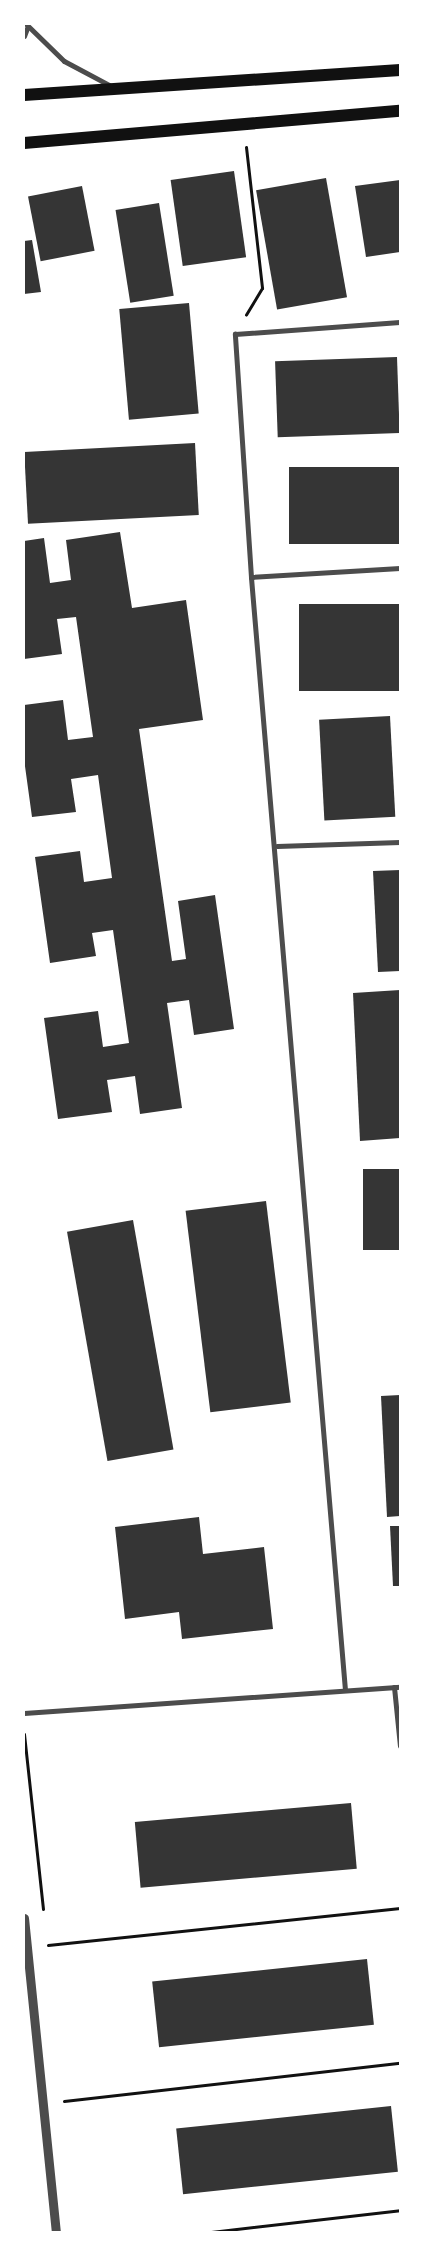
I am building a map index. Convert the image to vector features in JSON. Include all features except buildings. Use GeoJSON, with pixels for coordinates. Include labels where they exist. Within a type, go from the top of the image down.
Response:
{"type":"FeatureCollection","features":[{"type":"Feature","properties":{"kind":"main road"},"geometry":{"type":"LineString","coordinates":[[24,95],[400,70]]}},
{"type":"Feature","properties":{"kind":"main road"},"geometry":{"type":"LineString","coordinates":[[24,143],[243,121],[400,111]]}},
{"type":"Feature","properties":{"kind":"street"},"geometry":{"type":"LineString","coordinates":[[24,36],[26,26]]}},
{"type":"Feature","properties":{"kind":"street"},"geometry":{"type":"LineString","coordinates":[[26,26],[64,61],[115,89]]}},
{"type":"Feature","properties":{"kind":"street"},"geometry":{"type":"LineString","coordinates":[[345,1690],[277,846],[251,577],[235,334],[400,322]]}},
{"type":"Feature","properties":{"kind":"street"},"geometry":{"type":"LineString","coordinates":[[251,577],[400,568]]}},
{"type":"Feature","properties":{"kind":"street"},"geometry":{"type":"LineString","coordinates":[[277,846],[400,842]]}},
{"type":"Feature","properties":{"kind":"street"},"geometry":{"type":"LineString","coordinates":[[24,1713],[397,1687],[400,1746]]}},
{"type":"Feature","properties":{"kind":"street"},"geometry":{"type":"LineString","coordinates":[[24,1918],[56,2232]]}},
{"type":"Feature","properties":{"kind":"path"},"geometry":{"type":"LineString","coordinates":[[235,334],[262,288],[243,121]]}},
{"type":"Feature","properties":{"kind":"path"},"geometry":{"type":"LineString","coordinates":[[47,1945],[400,1908]]}},
{"type":"Feature","properties":{"kind":"path"},"geometry":{"type":"LineString","coordinates":[[64,2101],[400,2063]]}},
{"type":"Feature","properties":{"kind":"path"},"geometry":{"type":"LineString","coordinates":[[211,2232],[400,2210]]}}]}
